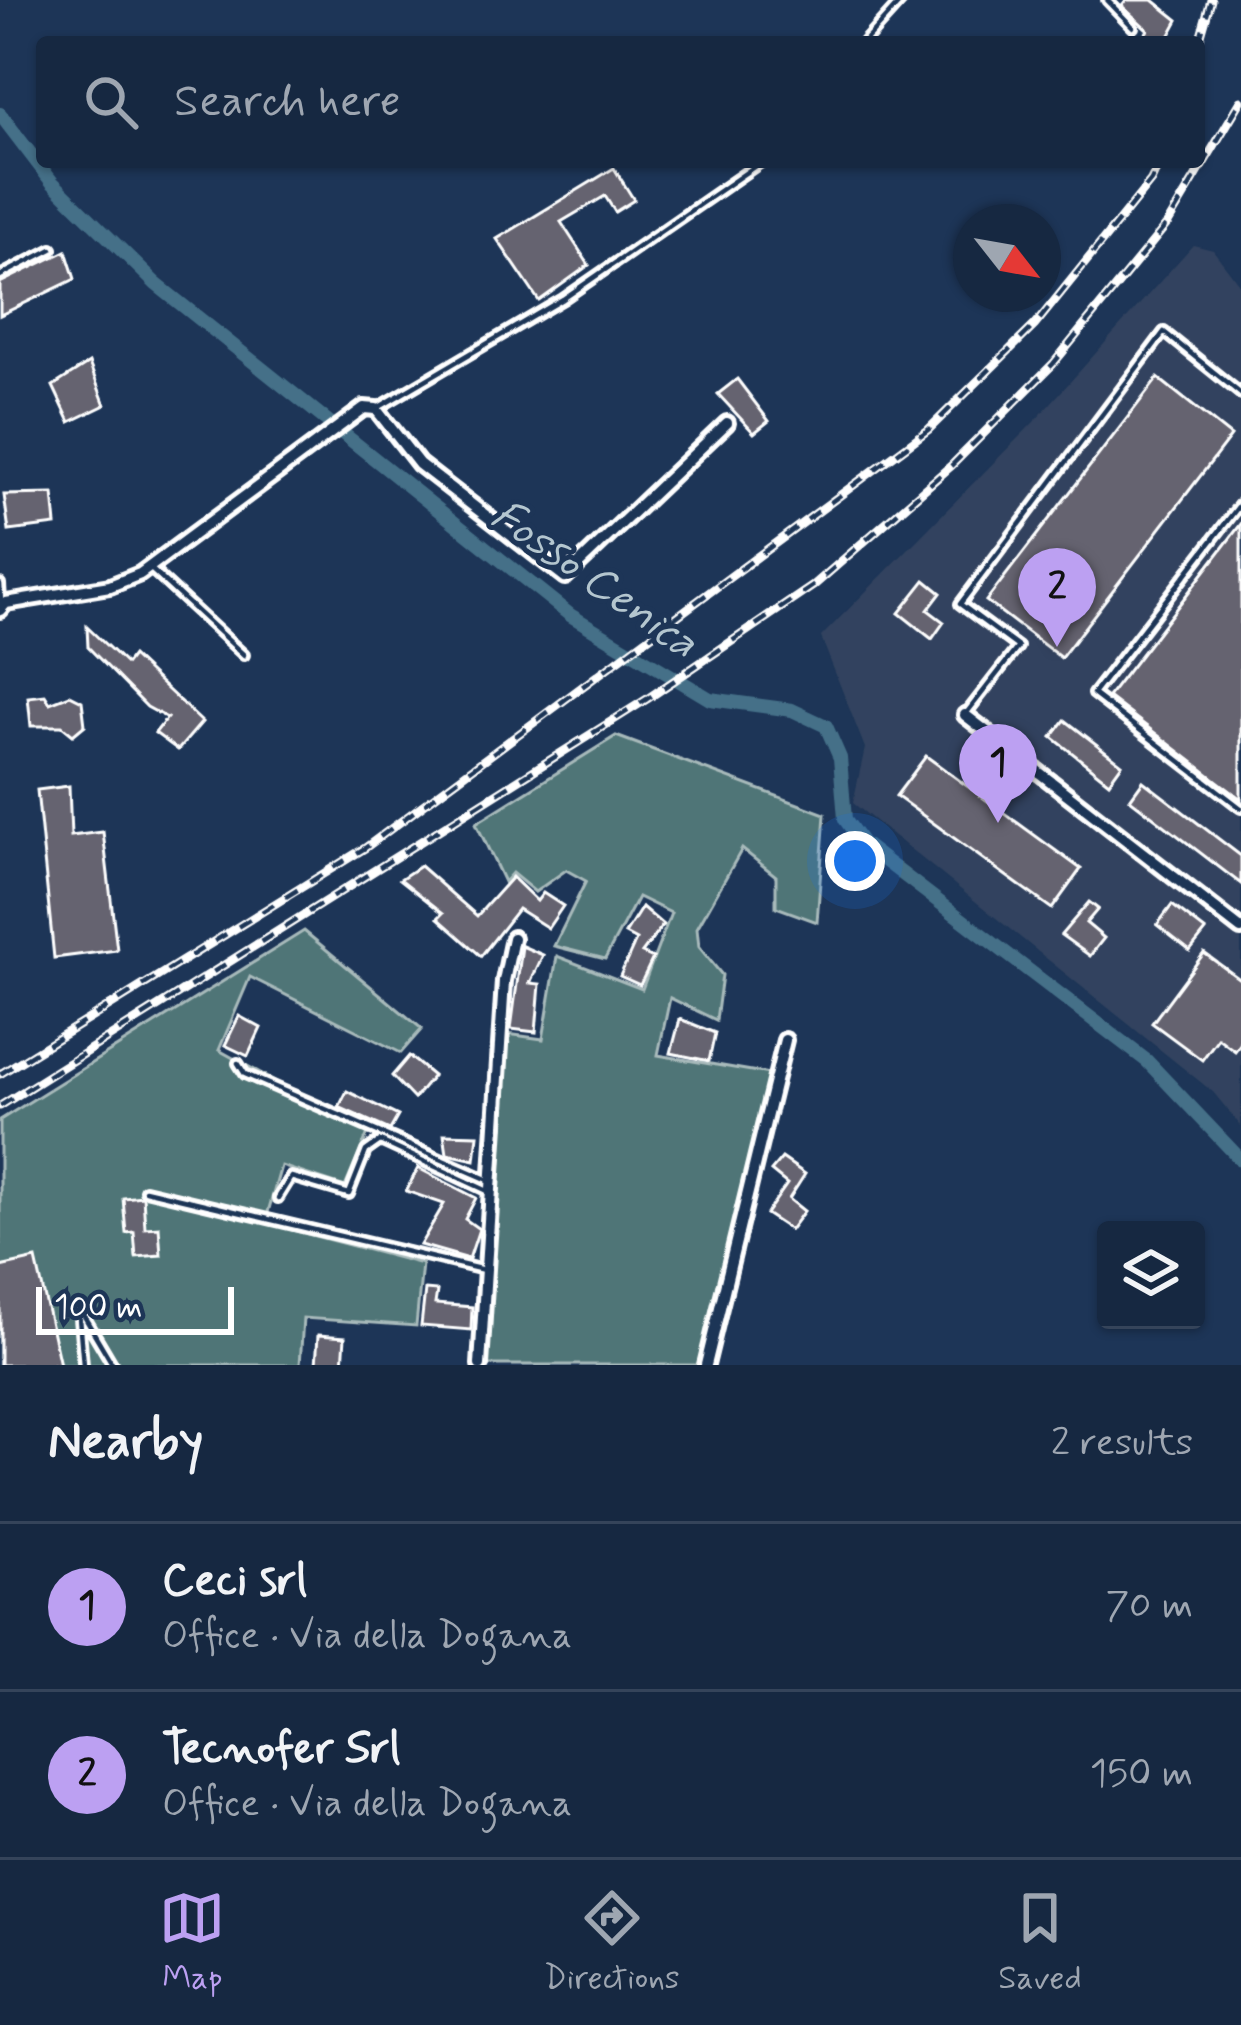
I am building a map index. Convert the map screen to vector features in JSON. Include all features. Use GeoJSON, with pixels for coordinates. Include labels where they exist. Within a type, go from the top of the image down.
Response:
{"type":"FeatureCollection","features":[{"type":"Feature","properties":{"kind":"street"},"geometry":{"type":"LineString","coordinates":[[1,609],[110,586],[149,567],[352,413],[376,409],[430,474],[565,577],[727,423]]}},
{"type":"Feature","properties":{"kind":"street"},"geometry":{"type":"LineString","coordinates":[[965,715],[1241,929]]}},
{"type":"Feature","properties":{"kind":"street"},"geometry":{"type":"LineString","coordinates":[[480,1365],[504,981],[513,938]]}},
{"type":"Feature","properties":{"kind":"street"},"geometry":{"type":"LineString","coordinates":[[706,1365],[785,1040]]}},
{"type":"Feature","properties":{"kind":"lane"},"geometry":{"type":"LineString","coordinates":[[869,36],[902,0]]}},
{"type":"Feature","properties":{"kind":"lane"},"geometry":{"type":"LineString","coordinates":[[1107,0],[1133,27]]}},
{"type":"Feature","properties":{"kind":"lane"},"geometry":{"type":"LineString","coordinates":[[376,409],[563,298],[752,168]]}},
{"type":"Feature","properties":{"kind":"lane"},"geometry":{"type":"LineString","coordinates":[[0,277],[52,249]]}},
{"type":"Feature","properties":{"kind":"lane"},"geometry":{"type":"LineString","coordinates":[[965,715],[1018,647],[960,604],[1164,332],[1241,394]]}},
{"type":"Feature","properties":{"kind":"lane"},"geometry":{"type":"LineString","coordinates":[[1241,503],[1093,694],[1241,808]]}},
{"type":"Feature","properties":{"kind":"lane"},"geometry":{"type":"LineString","coordinates":[[149,567],[244,655]]}},
{"type":"Feature","properties":{"kind":"lane"},"geometry":{"type":"LineString","coordinates":[[0,584],[1,609]]}},
{"type":"Feature","properties":{"kind":"lane"},"geometry":{"type":"LineString","coordinates":[[238,1063],[244,1074],[491,1186]]}},
{"type":"Feature","properties":{"kind":"lane"},"geometry":{"type":"LineString","coordinates":[[278,1198],[291,1177],[349,1194],[366,1151],[380,1141],[491,1186]]}},
{"type":"Feature","properties":{"kind":"lane"},"geometry":{"type":"LineString","coordinates":[[145,1190],[485,1270]]}},
{"type":"Feature","properties":{"kind":"lane"},"geometry":{"type":"LineString","coordinates":[[82,1365],[78,1306],[113,1365]]}},
{"type":"Feature","properties":{"kind":"shaded area"},"geometry":{"type":"Polygon","coordinates":[[[1193,245],[1213,250],[1241,287],[1241,1126],[1213,1092],[853,803],[865,748],[821,637],[1034,422],[1193,245]]]}},
{"type":"Feature","properties":{"kind":"green space"},"geometry":{"type":"Polygon","coordinates":[[[616,736],[825,814],[817,922],[776,907],[776,876],[742,849],[697,928],[699,947],[722,975],[716,1020],[670,998],[658,1055],[775,1075],[702,1365],[487,1365],[507,1034],[543,1039],[557,956],[642,989],[671,913],[638,897],[605,959],[554,946],[586,881],[566,870],[535,892],[512,873],[504,882],[476,823],[616,736]]]}},
{"type":"Feature","properties":{"kind":"green space"},"geometry":{"type":"Polygon","coordinates":[[[304,931],[422,1029],[401,1053],[250,977],[219,1050],[368,1133],[345,1187],[281,1166],[265,1223],[422,1264],[416,1326],[303,1318],[300,1365],[0,1365],[0,1120],[304,931]]]}},
{"type":"Feature","properties":{"kind":"building"},"geometry":{"type":"Polygon","coordinates":[[[1127,0],[1153,0],[1178,20],[1169,36],[1144,36],[1148,30],[1122,6],[1127,0]]]}},
{"type":"Feature","properties":{"kind":"building"},"geometry":{"type":"Polygon","coordinates":[[[614,168],[634,200],[615,212],[605,196],[561,222],[589,265],[539,301],[497,239],[614,168]]]}},
{"type":"Feature","properties":{"kind":"building"},"geometry":{"type":"Polygon","coordinates":[[[66,251],[75,279],[0,315],[0,283],[66,251]]]}},
{"type":"Feature","properties":{"kind":"building"},"geometry":{"type":"Polygon","coordinates":[[[89,363],[105,405],[70,422],[53,386],[89,363]]]}},
{"type":"Feature","properties":{"kind":"building"},"geometry":{"type":"Polygon","coordinates":[[[1158,378],[1231,436],[1061,658],[986,601],[1158,378]]]}},
{"type":"Feature","properties":{"kind":"building"},"geometry":{"type":"Polygon","coordinates":[[[737,379],[769,421],[754,433],[718,394],[737,379]]]}},
{"type":"Feature","properties":{"kind":"building"},"geometry":{"type":"Polygon","coordinates":[[[53,494],[56,525],[9,531],[4,495],[53,494]]]}},
{"type":"Feature","properties":{"kind":"building"},"geometry":{"type":"Polygon","coordinates":[[[1241,524],[1241,799],[1108,697],[1241,524]]]}},
{"type":"Feature","properties":{"kind":"building"},"geometry":{"type":"Polygon","coordinates":[[[925,580],[941,593],[928,610],[944,622],[932,639],[899,613],[925,580]]]}},
{"type":"Feature","properties":{"kind":"building"},"geometry":{"type":"Polygon","coordinates":[[[87,627],[126,664],[132,656],[202,722],[178,750],[155,733],[167,718],[147,707],[88,647],[87,627]]]}},
{"type":"Feature","properties":{"kind":"building"},"geometry":{"type":"Polygon","coordinates":[[[45,695],[50,703],[70,695],[82,701],[85,725],[73,735],[62,726],[31,726],[28,697],[45,695]]]}},
{"type":"Feature","properties":{"kind":"building"},"geometry":{"type":"Polygon","coordinates":[[[1065,720],[1122,764],[1109,782],[1052,737],[1065,720]]]}},
{"type":"Feature","properties":{"kind":"building"},"geometry":{"type":"Polygon","coordinates":[[[926,756],[1081,869],[1052,909],[896,796],[926,756]]]}},
{"type":"Feature","properties":{"kind":"building"},"geometry":{"type":"Polygon","coordinates":[[[1143,781],[1241,856],[1241,884],[1130,799],[1143,781]]]}},
{"type":"Feature","properties":{"kind":"building"},"geometry":{"type":"Polygon","coordinates":[[[69,786],[71,836],[103,832],[117,950],[54,958],[37,790],[69,786]]]}},
{"type":"Feature","properties":{"kind":"building"},"geometry":{"type":"Polygon","coordinates":[[[420,866],[477,916],[512,877],[537,901],[543,893],[563,906],[548,928],[518,909],[481,956],[438,918],[443,913],[400,879],[420,866]]]}},
{"type":"Feature","properties":{"kind":"building"},"geometry":{"type":"Polygon","coordinates":[[[1089,902],[1098,909],[1086,923],[1104,938],[1090,956],[1061,935],[1089,902]]]}},
{"type":"Feature","properties":{"kind":"building"},"geometry":{"type":"Polygon","coordinates":[[[1172,905],[1206,931],[1190,951],[1157,925],[1172,905]]]}},
{"type":"Feature","properties":{"kind":"building"},"geometry":{"type":"Polygon","coordinates":[[[642,907],[663,925],[642,953],[653,958],[640,985],[620,976],[636,940],[625,934],[642,907]]]}},
{"type":"Feature","properties":{"kind":"building"},"geometry":{"type":"Polygon","coordinates":[[[522,946],[543,955],[530,983],[540,984],[536,1032],[511,1029],[522,946]]]}},
{"type":"Feature","properties":{"kind":"building"},"geometry":{"type":"Polygon","coordinates":[[[1204,953],[1241,980],[1241,1043],[1235,1051],[1218,1038],[1202,1060],[1152,1023],[1204,953]]]}},
{"type":"Feature","properties":{"kind":"building"},"geometry":{"type":"Polygon","coordinates":[[[239,1016],[261,1028],[248,1056],[225,1045],[239,1016]]]}},
{"type":"Feature","properties":{"kind":"building"},"geometry":{"type":"Polygon","coordinates":[[[680,1019],[715,1033],[709,1061],[671,1053],[680,1019]]]}},
{"type":"Feature","properties":{"kind":"building"},"geometry":{"type":"Polygon","coordinates":[[[409,1056],[433,1076],[414,1099],[392,1076],[409,1056]]]}},
{"type":"Feature","properties":{"kind":"building"},"geometry":{"type":"Polygon","coordinates":[[[347,1091],[398,1116],[390,1130],[339,1107],[347,1091]]]}},
{"type":"Feature","properties":{"kind":"building"},"geometry":{"type":"Polygon","coordinates":[[[444,1134],[478,1135],[475,1160],[447,1154],[444,1134]]]}},
{"type":"Feature","properties":{"kind":"building"},"geometry":{"type":"Polygon","coordinates":[[[782,1158],[805,1174],[789,1199],[804,1211],[790,1230],[766,1214],[787,1184],[771,1171],[782,1158]]]}},
{"type":"Feature","properties":{"kind":"building"},"geometry":{"type":"Polygon","coordinates":[[[418,1168],[476,1198],[465,1219],[479,1229],[469,1259],[420,1245],[444,1204],[406,1191],[418,1168]]]}},
{"type":"Feature","properties":{"kind":"building"},"geometry":{"type":"Polygon","coordinates":[[[143,1196],[145,1228],[159,1227],[161,1255],[136,1257],[134,1232],[126,1233],[123,1198],[143,1196]]]}},
{"type":"Feature","properties":{"kind":"building"},"geometry":{"type":"Polygon","coordinates":[[[36,1259],[60,1365],[0,1365],[0,1267],[36,1259]]]}},
{"type":"Feature","properties":{"kind":"building"},"geometry":{"type":"Polygon","coordinates":[[[425,1290],[437,1291],[435,1304],[472,1307],[471,1330],[421,1326],[425,1290]]]}},
{"type":"Feature","properties":{"kind":"building"},"geometry":{"type":"Polygon","coordinates":[[[318,1335],[345,1337],[343,1365],[316,1365],[318,1335]]]}},
{"type":"Feature","properties":{"kind":"waterway","name":"Fosso Cenica"},"geometry":{"type":"LineString","coordinates":[[0,114],[36,161]]}},
{"type":"Feature","properties":{"kind":"waterway","name":"Fosso Cenica"},"geometry":{"type":"LineString","coordinates":[[41,168],[156,284],[570,615],[710,699],[792,710],[826,726],[840,758],[845,819],[862,843],[1147,1061],[1241,1160]]}},
{"type":"Feature","properties":{"kind":"railway"},"geometry":{"type":"LineString","coordinates":[[1201,36],[1211,0]]}},
{"type":"Feature","properties":{"kind":"railway"},"geometry":{"type":"LineString","coordinates":[[1205,161],[1241,101]]}},
{"type":"Feature","properties":{"kind":"railway"},"geometry":{"type":"LineString","coordinates":[[0,1074],[365,848],[928,430],[1035,325],[1157,168]]}},
{"type":"Feature","properties":{"kind":"railway"},"geometry":{"type":"LineString","coordinates":[[0,1106],[647,699],[813,586],[952,465],[1053,364],[1168,223],[1201,168]]}},
{"type":"Feature","properties":{"kind":"place","name":"Tecnofer Srl"},"geometry":{"type":"Point","coordinates":[1057,647]}},
{"type":"Feature","properties":{"kind":"place","name":"Ceci srl"},"geometry":{"type":"Point","coordinates":[998,823]}}]}
